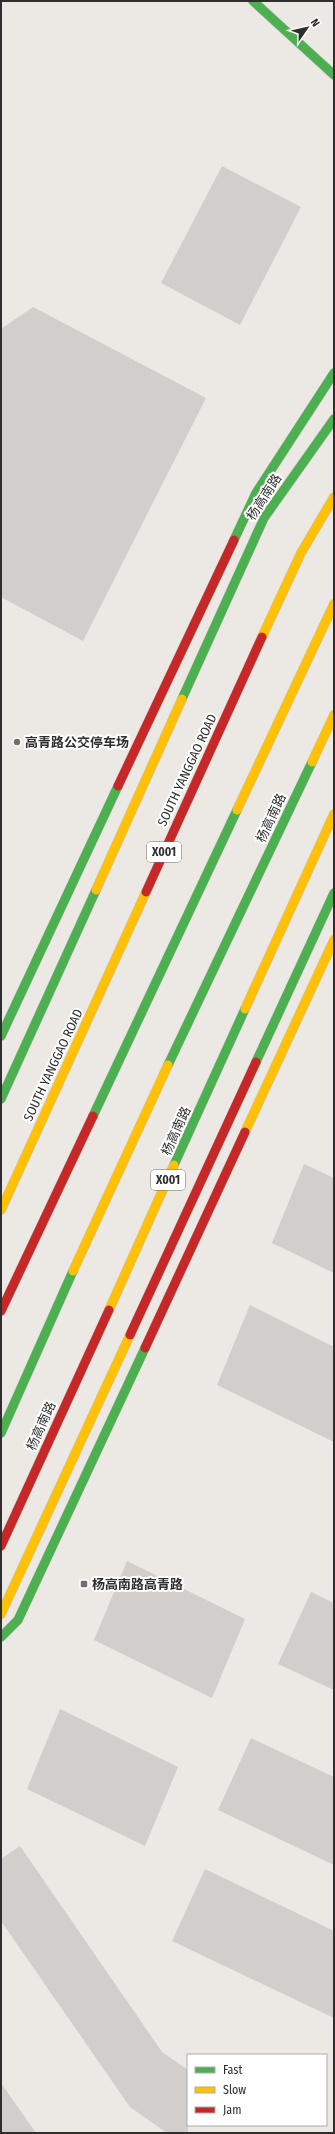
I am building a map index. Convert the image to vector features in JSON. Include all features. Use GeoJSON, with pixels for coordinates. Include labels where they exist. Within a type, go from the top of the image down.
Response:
{"type":"FeatureCollection","features":[{"type":"Feature","properties":{"kind":"main road"},"geometry":{"type":"LineString","coordinates":[[253,1],[334,75]]}},
{"type":"Feature","properties":{"kind":"main road","name":"杨高南路"},"geometry":{"type":"LineString","coordinates":[[1,1036],[256,493],[334,373]]}},
{"type":"Feature","properties":{"kind":"main road","name":"杨高南路"},"geometry":{"type":"LineString","coordinates":[[1,1099],[264,518],[334,419]]}},
{"type":"Feature","properties":{"kind":"main road","name":"SOUTH YANGGAO ROAD"},"geometry":{"type":"LineString","coordinates":[[1,1210],[301,553],[334,497]]}},
{"type":"Feature","properties":{"kind":"main road"},"geometry":{"type":"LineString","coordinates":[[1,1312],[334,604]]}},
{"type":"Feature","properties":{"kind":"main road","name":"杨高南路"},"geometry":{"type":"LineString","coordinates":[[1,1433],[101,1207],[334,715]]}},
{"type":"Feature","properties":{"kind":"main road","name":"杨高南路"},"geometry":{"type":"LineString","coordinates":[[1,1546],[334,814]]}},
{"type":"Feature","properties":{"kind":"main road","name":"X001"},"geometry":{"type":"LineString","coordinates":[[1,1614],[334,893]]}},
{"type":"Feature","properties":{"kind":"main road"},"geometry":{"type":"LineString","coordinates":[[1,1637],[18,1620],[334,940]]}},
{"type":"Feature","properties":{"kind":"building"},"geometry":{"type":"Polygon","coordinates":[[[222,166],[301,207],[240,325],[161,283],[222,166]]]}},
{"type":"Feature","properties":{"kind":"building"},"geometry":{"type":"Polygon","coordinates":[[[33,307],[206,398],[83,641],[1,597],[1,329],[33,307]]]}},
{"type":"Feature","properties":{"kind":"building"},"geometry":{"type":"Polygon","coordinates":[[[304,1164],[334,1178],[334,1273],[272,1243],[304,1164]]]}},
{"type":"Feature","properties":{"kind":"building"},"geometry":{"type":"Polygon","coordinates":[[[250,1305],[334,1347],[334,1442],[217,1385],[250,1305]]]}},
{"type":"Feature","properties":{"kind":"building"},"geometry":{"type":"Polygon","coordinates":[[[127,1561],[245,1619],[212,1698],[94,1640],[127,1561]]]}},
{"type":"Feature","properties":{"kind":"building"},"geometry":{"type":"Polygon","coordinates":[[[311,1592],[334,1603],[334,1690],[278,1664],[311,1592]]]}},
{"type":"Feature","properties":{"kind":"building"},"geometry":{"type":"Polygon","coordinates":[[[60,1709],[178,1767],[145,1846],[27,1789],[60,1709]]]}},
{"type":"Feature","properties":{"kind":"building"},"geometry":{"type":"Polygon","coordinates":[[[251,1738],[334,1777],[334,1865],[218,1810],[251,1738]]]}},
{"type":"Feature","properties":{"kind":"building"},"geometry":{"type":"Polygon","coordinates":[[[20,1846],[162,2052],[187,2069],[188,2133],[167,2133],[130,2107],[1,1921],[1,1859],[20,1846]]]}},
{"type":"Feature","properties":{"kind":"building"},"geometry":{"type":"Polygon","coordinates":[[[205,1869],[334,1931],[334,2018],[172,1941],[205,1869]]]}},
{"type":"Feature","properties":{"kind":"building"},"geometry":{"type":"Polygon","coordinates":[[[1,2083],[36,2133],[1,2133],[1,2083]]]}},
{"type":"Feature","properties":{"kind":"traffic: fast"},"geometry":{"type":"LineString","coordinates":[[253,1],[334,75]]}},
{"type":"Feature","properties":{"kind":"traffic: fast"},"geometry":{"type":"LineString","coordinates":[[234,540],[256,493],[334,373]]}},
{"type":"Feature","properties":{"kind":"traffic: fast"},"geometry":{"type":"LineString","coordinates":[[182,699],[264,518],[334,419]]}},
{"type":"Feature","properties":{"kind":"traffic: fast"},"geometry":{"type":"LineString","coordinates":[[168,1065],[312,762]]}},
{"type":"Feature","properties":{"kind":"traffic: fast"},"geometry":{"type":"LineString","coordinates":[[1,1036],[118,786]]}},
{"type":"Feature","properties":{"kind":"traffic: fast"},"geometry":{"type":"LineString","coordinates":[[93,1116],[237,810]]}},
{"type":"Feature","properties":{"kind":"traffic: fast"},"geometry":{"type":"LineString","coordinates":[[1,1099],[96,890]]}},
{"type":"Feature","properties":{"kind":"traffic: fast"},"geometry":{"type":"LineString","coordinates":[[256,1062],[334,893]]}},
{"type":"Feature","properties":{"kind":"traffic: fast"},"geometry":{"type":"LineString","coordinates":[[174,1165],[245,1009]]}},
{"type":"Feature","properties":{"kind":"traffic: fast"},"geometry":{"type":"LineString","coordinates":[[1,1433],[73,1271]]}},
{"type":"Feature","properties":{"kind":"traffic: fast"},"geometry":{"type":"LineString","coordinates":[[1,1637],[18,1620],[145,1348]]}},
{"type":"Feature","properties":{"kind":"traffic: slow"},"geometry":{"type":"LineString","coordinates":[[262,637],[301,553],[334,497]]}},
{"type":"Feature","properties":{"kind":"traffic: slow"},"geometry":{"type":"LineString","coordinates":[[237,810],[334,604]]}},
{"type":"Feature","properties":{"kind":"traffic: slow"},"geometry":{"type":"LineString","coordinates":[[96,890],[182,699]]}},
{"type":"Feature","properties":{"kind":"traffic: slow"},"geometry":{"type":"LineString","coordinates":[[312,762],[334,715]]}},
{"type":"Feature","properties":{"kind":"traffic: slow"},"geometry":{"type":"LineString","coordinates":[[245,1009],[334,814]]}},
{"type":"Feature","properties":{"kind":"traffic: slow"},"geometry":{"type":"LineString","coordinates":[[1,1210],[146,892]]}},
{"type":"Feature","properties":{"kind":"traffic: slow"},"geometry":{"type":"LineString","coordinates":[[245,1132],[334,940]]}},
{"type":"Feature","properties":{"kind":"traffic: slow"},"geometry":{"type":"LineString","coordinates":[[73,1271],[168,1065]]}},
{"type":"Feature","properties":{"kind":"traffic: slow"},"geometry":{"type":"LineString","coordinates":[[109,1310],[174,1165]]}},
{"type":"Feature","properties":{"kind":"traffic: slow"},"geometry":{"type":"LineString","coordinates":[[1,1614],[130,1335]]}},
{"type":"Feature","properties":{"kind":"traffic: jam"},"geometry":{"type":"LineString","coordinates":[[118,786],[234,540]]}},
{"type":"Feature","properties":{"kind":"traffic: jam"},"geometry":{"type":"LineString","coordinates":[[146,892],[262,637]]}},
{"type":"Feature","properties":{"kind":"traffic: jam"},"geometry":{"type":"LineString","coordinates":[[130,1335],[256,1062]]}},
{"type":"Feature","properties":{"kind":"traffic: jam"},"geometry":{"type":"LineString","coordinates":[[1,1311],[93,1116]]}},
{"type":"Feature","properties":{"kind":"traffic: jam"},"geometry":{"type":"LineString","coordinates":[[145,1348],[245,1132]]}},
{"type":"Feature","properties":{"kind":"traffic: jam"},"geometry":{"type":"LineString","coordinates":[[1,1546],[109,1310]]}},
{"type":"Feature","properties":{"kind":"place","name":"高青路公交停车场"},"geometry":{"type":"Point","coordinates":[17,742]}},
{"type":"Feature","properties":{"kind":"place","name":"杨高南路高青路"},"geometry":{"type":"Point","coordinates":[84,1584]}}]}
